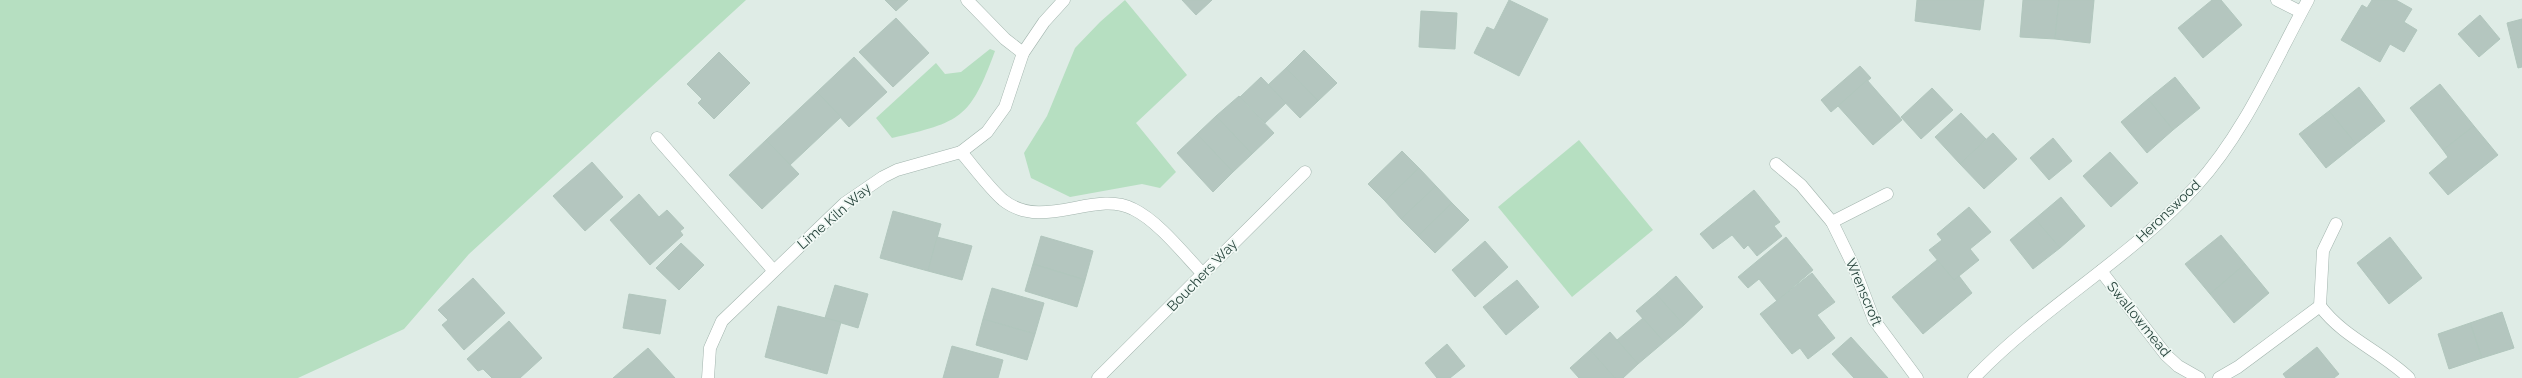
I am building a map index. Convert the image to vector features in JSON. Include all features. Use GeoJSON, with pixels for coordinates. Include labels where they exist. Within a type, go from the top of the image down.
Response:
{"type":"FeatureCollection","features":[{"type":"Feature","properties":{"kind":"street"},"geometry":{"type":"LineString","coordinates":[[966,0],[1005,39],[1023,53]]}},
{"type":"Feature","properties":{"kind":"street","name":"Lime Kiln Way"},"geometry":{"type":"LineString","coordinates":[[708,378],[710,348],[722,321],[773,270],[866,187],[897,170],[961,152],[987,132],[1005,106],[1023,53],[1044,22],[1064,0]]}},
{"type":"Feature","properties":{"kind":"street"},"geometry":{"type":"LineString","coordinates":[[2277,0],[2302,12]]}},
{"type":"Feature","properties":{"kind":"street","name":"Heronswood"},"geometry":{"type":"LineString","coordinates":[[1974,378],[2023,332],[2101,271],[2165,217],[2210,168],[2241,126],[2255,102],[2308,0]]}},
{"type":"Feature","properties":{"kind":"street"},"geometry":{"type":"LineString","coordinates":[[657,138],[773,270]]}},
{"type":"Feature","properties":{"kind":"street"},"geometry":{"type":"LineString","coordinates":[[961,152],[997,194],[1016,208],[1034,212],[1053,212],[1096,205],[1115,204],[1133,208],[1154,225],[1202,273]]}},
{"type":"Feature","properties":{"kind":"street","name":"Wrenscroft"},"geometry":{"type":"LineString","coordinates":[[1776,164],[1801,185],[1832,222],[1853,265],[1874,320],[1917,378]]}},
{"type":"Feature","properties":{"kind":"street","name":"Bouchers Way"},"geometry":{"type":"LineString","coordinates":[[1098,378],[1305,172]]}},
{"type":"Feature","properties":{"kind":"street"},"geometry":{"type":"LineString","coordinates":[[1832,222],[1887,194]]}},
{"type":"Feature","properties":{"kind":"street"},"geometry":{"type":"LineString","coordinates":[[2336,224],[2323,251],[2320,306],[2340,328],[2395,365],[2409,378]]}},
{"type":"Feature","properties":{"kind":"street","name":"Swallowmead"},"geometry":{"type":"LineString","coordinates":[[2101,271],[2166,354],[2178,366],[2199,378]]}},
{"type":"Feature","properties":{"kind":"street"},"geometry":{"type":"LineString","coordinates":[[2219,378],[2238,367],[2320,306]]}},
{"type":"Feature","properties":{"kind":"green space"},"geometry":{"type":"Polygon","coordinates":[[[0,0],[746,0],[469,254],[404,329],[298,378],[0,378],[0,0]]]}},
{"type":"Feature","properties":{"kind":"green space"},"geometry":{"type":"Polygon","coordinates":[[[1125,0],[1187,75],[1136,123],[1176,172],[1160,188],[1142,184],[1070,197],[1031,178],[1024,153],[1047,116],[1075,48],[1100,22],[1125,0]]]}},
{"type":"Feature","properties":{"kind":"green space"},"geometry":{"type":"Polygon","coordinates":[[[990,49],[995,51],[986,74],[970,104],[960,114],[934,127],[892,138],[876,118],[936,63],[945,74],[961,72],[990,49]]]}},
{"type":"Feature","properties":{"kind":"green space"},"geometry":{"type":"Polygon","coordinates":[[[1579,140],[1653,230],[1572,297],[1498,207],[1579,140]]]}},
{"type":"Feature","properties":{"kind":"building"},"geometry":{"type":"Polygon","coordinates":[[[885,0],[908,0],[896,11],[885,0]]]}},
{"type":"Feature","properties":{"kind":"building"},"geometry":{"type":"Polygon","coordinates":[[[1182,0],[1212,0],[1196,15],[1182,0]]]}},
{"type":"Feature","properties":{"kind":"building"},"geometry":{"type":"Polygon","coordinates":[[[1509,0],[1548,19],[1519,76],[1474,53],[1487,27],[1494,30],[1509,0]]]}},
{"type":"Feature","properties":{"kind":"building"},"geometry":{"type":"Polygon","coordinates":[[[1917,0],[1984,0],[1980,30],[1915,21],[1917,0]]]}},
{"type":"Feature","properties":{"kind":"building"},"geometry":{"type":"Polygon","coordinates":[[[2023,0],[2059,0],[2055,39],[2020,37],[2023,0]]]}},
{"type":"Feature","properties":{"kind":"building"},"geometry":{"type":"Polygon","coordinates":[[[2059,0],[2094,0],[2090,43],[2055,39],[2059,0]]]}},
{"type":"Feature","properties":{"kind":"building"},"geometry":{"type":"Polygon","coordinates":[[[2212,0],[2221,0],[2242,25],[2203,58],[2178,28],[2212,0]]]}},
{"type":"Feature","properties":{"kind":"building"},"geometry":{"type":"Polygon","coordinates":[[[2372,0],[2396,0],[2412,9],[2404,22],[2417,30],[2404,52],[2390,44],[2380,62],[2341,40],[2362,5],[2367,8],[2372,0]]]}},
{"type":"Feature","properties":{"kind":"building"},"geometry":{"type":"Polygon","coordinates":[[[1421,11],[1457,13],[1455,49],[1419,47],[1421,11]]]}},
{"type":"Feature","properties":{"kind":"building"},"geometry":{"type":"Polygon","coordinates":[[[2480,15],[2500,39],[2479,57],[2458,34],[2480,15]]]}},
{"type":"Feature","properties":{"kind":"building"},"geometry":{"type":"Polygon","coordinates":[[[896,18],[929,53],[893,87],[859,52],[896,18]]]}},
{"type":"Feature","properties":{"kind":"building"},"geometry":{"type":"Polygon","coordinates":[[[2522,19],[2522,67],[2518,68],[2507,23],[2522,19]]]}},
{"type":"Feature","properties":{"kind":"building"},"geometry":{"type":"Polygon","coordinates":[[[1304,50],[1337,83],[1318,101],[1286,68],[1304,50]]]}},
{"type":"Feature","properties":{"kind":"building"},"geometry":{"type":"Polygon","coordinates":[[[719,52],[750,83],[714,119],[698,103],[702,99],[687,84],[719,52]]]}},
{"type":"Feature","properties":{"kind":"building"},"geometry":{"type":"Polygon","coordinates":[[[854,57],[887,92],[849,127],[817,92],[854,57]]]}},
{"type":"Feature","properties":{"kind":"building"},"geometry":{"type":"Polygon","coordinates":[[[1860,66],[1871,78],[1831,112],[1821,100],[1860,66]]]}},
{"type":"Feature","properties":{"kind":"building"},"geometry":{"type":"Polygon","coordinates":[[[1286,68],[1318,101],[1300,118],[1268,85],[1286,68]]]}},
{"type":"Feature","properties":{"kind":"building"},"geometry":{"type":"Polygon","coordinates":[[[1261,77],[1286,103],[1265,123],[1240,97],[1261,77]]]}},
{"type":"Feature","properties":{"kind":"building"},"geometry":{"type":"Polygon","coordinates":[[[2175,77],[2200,108],[2173,130],[2148,99],[2175,77]]]}},
{"type":"Feature","properties":{"kind":"building"},"geometry":{"type":"Polygon","coordinates":[[[1867,80],[1902,120],[1873,145],[1838,106],[1867,80]]]}},
{"type":"Feature","properties":{"kind":"building"},"geometry":{"type":"Polygon","coordinates":[[[2440,84],[2474,126],[2443,150],[2410,108],[2440,84]]]}},
{"type":"Feature","properties":{"kind":"building"},"geometry":{"type":"Polygon","coordinates":[[[2359,87],[2385,121],[2356,144],[2329,111],[2359,87]]]}},
{"type":"Feature","properties":{"kind":"building"},"geometry":{"type":"Polygon","coordinates":[[[1932,88],[1953,110],[1921,139],[1901,117],[1932,88]]]}},
{"type":"Feature","properties":{"kind":"building"},"geometry":{"type":"Polygon","coordinates":[[[817,92],[841,117],[790,165],[766,140],[817,92]]]}},
{"type":"Feature","properties":{"kind":"building"},"geometry":{"type":"Polygon","coordinates":[[[1239,96],[1274,133],[1252,154],[1216,116],[1239,96]]]}},
{"type":"Feature","properties":{"kind":"building"},"geometry":{"type":"Polygon","coordinates":[[[2148,99],[2173,130],[2147,153],[2121,122],[2148,99]]]}},
{"type":"Feature","properties":{"kind":"building"},"geometry":{"type":"Polygon","coordinates":[[[2329,111],[2356,144],[2326,168],[2299,134],[2329,111]]]}},
{"type":"Feature","properties":{"kind":"building"},"geometry":{"type":"Polygon","coordinates":[[[1961,113],[1986,139],[1960,164],[1935,137],[1961,113]]]}},
{"type":"Feature","properties":{"kind":"building"},"geometry":{"type":"Polygon","coordinates":[[[1216,116],[1252,154],[1233,172],[1197,134],[1216,116]]]}},
{"type":"Feature","properties":{"kind":"building"},"geometry":{"type":"Polygon","coordinates":[[[2474,126],[2498,155],[2448,195],[2429,173],[2448,157],[2443,150],[2474,126]]]}},
{"type":"Feature","properties":{"kind":"building"},"geometry":{"type":"Polygon","coordinates":[[[1993,133],[2017,159],[1984,189],[1960,164],[1993,133]]]}},
{"type":"Feature","properties":{"kind":"building"},"geometry":{"type":"Polygon","coordinates":[[[1197,134],[1233,172],[1213,192],[1177,153],[1197,134]]]}},
{"type":"Feature","properties":{"kind":"building"},"geometry":{"type":"Polygon","coordinates":[[[2053,138],[2072,161],[2049,180],[2030,158],[2053,138]]]}},
{"type":"Feature","properties":{"kind":"building"},"geometry":{"type":"Polygon","coordinates":[[[766,140],[799,174],[762,209],[729,175],[766,140]]]}},
{"type":"Feature","properties":{"kind":"building"},"geometry":{"type":"Polygon","coordinates":[[[1402,151],[1419,168],[1385,201],[1368,184],[1402,151]]]}},
{"type":"Feature","properties":{"kind":"building"},"geometry":{"type":"Polygon","coordinates":[[[2110,152],[2138,183],[2111,207],[2083,176],[2110,152]]]}},
{"type":"Feature","properties":{"kind":"building"},"geometry":{"type":"Polygon","coordinates":[[[592,162],[623,197],[585,231],[553,196],[592,162]]]}},
{"type":"Feature","properties":{"kind":"building"},"geometry":{"type":"Polygon","coordinates":[[[1419,168],[1436,186],[1401,219],[1385,201],[1419,168]]]}},
{"type":"Feature","properties":{"kind":"building"},"geometry":{"type":"Polygon","coordinates":[[[1436,186],[1452,203],[1418,236],[1401,219],[1436,186]]]}},
{"type":"Feature","properties":{"kind":"building"},"geometry":{"type":"Polygon","coordinates":[[[1754,190],[1780,222],[1774,226],[1782,236],[1757,256],[1748,245],[1744,249],[1732,235],[1713,249],[1700,234],[1754,190]]]}},
{"type":"Feature","properties":{"kind":"building"},"geometry":{"type":"Polygon","coordinates":[[[639,194],[659,217],[667,210],[684,228],[680,231],[683,235],[650,265],[610,220],[639,194]]]}},
{"type":"Feature","properties":{"kind":"building"},"geometry":{"type":"Polygon","coordinates":[[[2061,197],[2085,226],[2060,248],[2035,219],[2061,197]]]}},
{"type":"Feature","properties":{"kind":"building"},"geometry":{"type":"Polygon","coordinates":[[[1452,203],[1469,220],[1435,253],[1418,236],[1452,203]]]}},
{"type":"Feature","properties":{"kind":"building"},"geometry":{"type":"Polygon","coordinates":[[[1969,207],[1991,232],[1970,249],[1979,260],[1954,280],[1929,250],[1942,240],[1937,234],[1969,207]]]}},
{"type":"Feature","properties":{"kind":"building"},"geometry":{"type":"Polygon","coordinates":[[[893,211],[941,224],[928,271],[880,258],[893,211]]]}},
{"type":"Feature","properties":{"kind":"building"},"geometry":{"type":"Polygon","coordinates":[[[2035,219],[2060,248],[2033,269],[2010,240],[2035,219]]]}},
{"type":"Feature","properties":{"kind":"building"},"geometry":{"type":"Polygon","coordinates":[[[2221,235],[2245,264],[2210,294],[2185,264],[2221,235]]]}},
{"type":"Feature","properties":{"kind":"building"},"geometry":{"type":"Polygon","coordinates":[[[1041,236],[1093,251],[1085,280],[1033,264],[1041,236]]]}},
{"type":"Feature","properties":{"kind":"building"},"geometry":{"type":"Polygon","coordinates":[[[937,237],[972,246],[962,280],[928,271],[937,237]]]}},
{"type":"Feature","properties":{"kind":"building"},"geometry":{"type":"Polygon","coordinates":[[[1786,237],[1813,270],[1777,301],[1759,279],[1748,288],[1738,277],[1786,237]]]}},
{"type":"Feature","properties":{"kind":"building"},"geometry":{"type":"Polygon","coordinates":[[[2390,237],[2422,278],[2389,304],[2357,263],[2390,237]]]}},
{"type":"Feature","properties":{"kind":"building"},"geometry":{"type":"Polygon","coordinates":[[[1485,241],[1508,267],[1475,297],[1452,270],[1485,241]]]}},
{"type":"Feature","properties":{"kind":"building"},"geometry":{"type":"Polygon","coordinates":[[[681,243],[704,265],[679,290],[656,268],[681,243]]]}},
{"type":"Feature","properties":{"kind":"building"},"geometry":{"type":"Polygon","coordinates":[[[1937,260],[1954,280],[1959,276],[1972,293],[1923,334],[1892,297],[1937,260]]]}},
{"type":"Feature","properties":{"kind":"building"},"geometry":{"type":"Polygon","coordinates":[[[1033,264],[1085,280],[1077,307],[1025,291],[1033,264]]]}},
{"type":"Feature","properties":{"kind":"building"},"geometry":{"type":"Polygon","coordinates":[[[2245,264],[2269,293],[2234,323],[2210,294],[2245,264]]]}},
{"type":"Feature","properties":{"kind":"building"},"geometry":{"type":"Polygon","coordinates":[[[1812,273],[1835,302],[1817,315],[1835,338],[1808,359],[1800,348],[1792,354],[1760,314],[1812,273]]]}},
{"type":"Feature","properties":{"kind":"building"},"geometry":{"type":"Polygon","coordinates":[[[1676,276],[1703,307],[1684,325],[1656,294],[1676,276]]]}},
{"type":"Feature","properties":{"kind":"building"},"geometry":{"type":"Polygon","coordinates":[[[473,278],[505,313],[464,350],[442,325],[448,320],[438,310],[473,278]]]}},
{"type":"Feature","properties":{"kind":"building"},"geometry":{"type":"Polygon","coordinates":[[[1517,280],[1539,307],[1506,335],[1483,307],[1517,280]]]}},
{"type":"Feature","properties":{"kind":"building"},"geometry":{"type":"Polygon","coordinates":[[[835,285],[868,294],[858,328],[825,318],[835,285]]]}},
{"type":"Feature","properties":{"kind":"building"},"geometry":{"type":"Polygon","coordinates":[[[992,288],[1044,303],[1035,334],[983,319],[992,288]]]}},
{"type":"Feature","properties":{"kind":"building"},"geometry":{"type":"Polygon","coordinates":[[[629,294],[666,300],[660,334],[623,328],[629,294]]]}},
{"type":"Feature","properties":{"kind":"building"},"geometry":{"type":"Polygon","coordinates":[[[1656,294],[1684,325],[1664,342],[1636,311],[1656,294]]]}},
{"type":"Feature","properties":{"kind":"building"},"geometry":{"type":"Polygon","coordinates":[[[778,306],[841,322],[827,374],[765,357],[778,306]]]}},
{"type":"Feature","properties":{"kind":"building"},"geometry":{"type":"Polygon","coordinates":[[[2502,312],[2514,348],[2482,358],[2470,323],[2502,312]]]}},
{"type":"Feature","properties":{"kind":"building"},"geometry":{"type":"Polygon","coordinates":[[[1643,318],[1664,342],[1638,364],[1617,340],[1643,318]]]}},
{"type":"Feature","properties":{"kind":"building"},"geometry":{"type":"Polygon","coordinates":[[[983,319],[1035,334],[1027,360],[976,345],[983,319]]]}},
{"type":"Feature","properties":{"kind":"building"},"geometry":{"type":"Polygon","coordinates":[[[509,321],[542,358],[520,378],[492,378],[483,369],[478,371],[467,359],[509,321]]]}},
{"type":"Feature","properties":{"kind":"building"},"geometry":{"type":"Polygon","coordinates":[[[2470,323],[2482,358],[2449,369],[2438,334],[2470,323]]]}},
{"type":"Feature","properties":{"kind":"building"},"geometry":{"type":"Polygon","coordinates":[[[1610,332],[1638,364],[1623,378],[1615,378],[1590,350],[1610,332]]]}},
{"type":"Feature","properties":{"kind":"building"},"geometry":{"type":"Polygon","coordinates":[[[1851,337],[1888,378],[1854,378],[1832,354],[1851,337]]]}},
{"type":"Feature","properties":{"kind":"building"},"geometry":{"type":"Polygon","coordinates":[[[1447,344],[1465,366],[1450,378],[1437,378],[1425,363],[1447,344]]]}},
{"type":"Feature","properties":{"kind":"building"},"geometry":{"type":"Polygon","coordinates":[[[952,346],[1003,360],[998,378],[943,378],[952,346]]]}},
{"type":"Feature","properties":{"kind":"building"},"geometry":{"type":"Polygon","coordinates":[[[2317,347],[2339,374],[2334,378],[2286,378],[2283,374],[2317,347]]]}},
{"type":"Feature","properties":{"kind":"building"},"geometry":{"type":"Polygon","coordinates":[[[648,348],[675,378],[613,378],[648,348]]]}},
{"type":"Feature","properties":{"kind":"building"},"geometry":{"type":"Polygon","coordinates":[[[1590,350],[1615,378],[1579,378],[1570,368],[1590,350]]]}}]}
